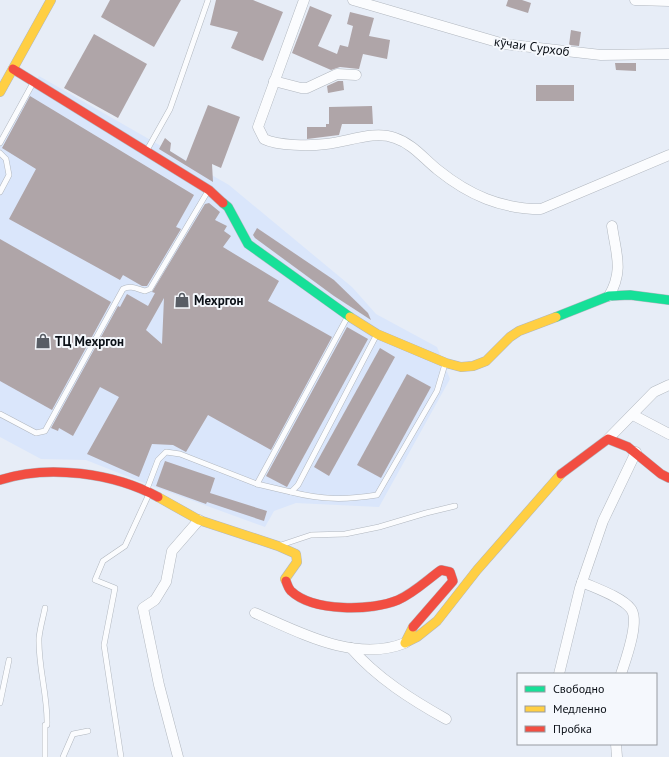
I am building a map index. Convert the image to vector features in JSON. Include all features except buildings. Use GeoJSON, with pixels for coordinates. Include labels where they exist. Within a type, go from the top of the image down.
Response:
{"type":"FeatureCollection","features":[{"type":"Feature","properties":{"kind":"street"},"geometry":{"type":"LineString","coordinates":[[0,92],[51,0]]}},
{"type":"Feature","properties":{"kind":"street"},"geometry":{"type":"LineString","coordinates":[[304,0],[258,126],[264,139],[272,143],[326,144],[368,136],[383,135],[394,137],[411,146],[439,170],[477,196],[499,205],[524,209],[540,209],[669,155]]}},
{"type":"Feature","properties":{"kind":"street","name":"кӯчаи Сурхоб"},"geometry":{"type":"LineString","coordinates":[[354,0],[504,44],[601,55],[669,54]]}},
{"type":"Feature","properties":{"kind":"street"},"geometry":{"type":"LineString","coordinates":[[635,0],[669,1]]}},
{"type":"Feature","properties":{"kind":"street"},"geometry":{"type":"LineString","coordinates":[[13,69],[209,190],[228,207],[248,244],[348,315],[377,334],[446,363],[461,367],[473,366],[486,361],[519,331],[608,296],[630,295],[669,300]]}},
{"type":"Feature","properties":{"kind":"street"},"geometry":{"type":"LineString","coordinates":[[274,81],[301,88],[307,88],[337,74],[356,75]]}},
{"type":"Feature","properties":{"kind":"street"},"geometry":{"type":"LineString","coordinates":[[608,296],[616,284],[619,271],[612,226]]}},
{"type":"Feature","properties":{"kind":"street"},"geometry":{"type":"LineString","coordinates":[[254,613],[311,636],[352,648],[382,650],[419,637],[430,628],[450,606],[476,571],[560,475],[574,462],[608,439],[654,392],[669,385]]}},
{"type":"Feature","properties":{"kind":"street"},"geometry":{"type":"LineString","coordinates":[[633,415],[669,434]]}},
{"type":"Feature","properties":{"kind":"street"},"geometry":{"type":"LineString","coordinates":[[608,439],[636,452],[661,474],[669,478]]}},
{"type":"Feature","properties":{"kind":"street"},"geometry":{"type":"LineString","coordinates":[[559,673],[582,582],[603,521],[636,452]]}},
{"type":"Feature","properties":{"kind":"street"},"geometry":{"type":"LineString","coordinates":[[0,480],[18,474],[66,473],[108,477],[148,492],[199,520],[278,546],[297,557],[297,562],[285,579],[286,587],[291,593],[320,605],[349,608],[375,606],[397,600],[419,587],[441,570],[450,572],[453,581],[447,590],[418,618],[409,631],[405,643]]}},
{"type":"Feature","properties":{"kind":"street"},"geometry":{"type":"LineString","coordinates":[[178,757],[159,685],[143,608],[155,600],[166,582],[172,551],[199,520]]}},
{"type":"Feature","properties":{"kind":"street"},"geometry":{"type":"LineString","coordinates":[[582,582],[620,600],[631,608],[635,618],[622,673]]}},
{"type":"Feature","properties":{"kind":"street"},"geometry":{"type":"LineString","coordinates":[[352,648],[370,668],[417,703],[446,719]]}},
{"type":"Feature","properties":{"kind":"street"},"geometry":{"type":"LineString","coordinates":[[616,745],[618,757]]}},
{"type":"Feature","properties":{"kind":"lane"},"geometry":{"type":"LineString","coordinates":[[146,151],[173,102],[208,0]]}},
{"type":"Feature","properties":{"kind":"lane"},"geometry":{"type":"LineString","coordinates":[[0,143],[34,82]]}},
{"type":"Feature","properties":{"kind":"lane"},"geometry":{"type":"LineString","coordinates":[[0,153],[6,159],[9,175],[0,192]]}},
{"type":"Feature","properties":{"kind":"lane"},"geometry":{"type":"LineString","coordinates":[[0,414],[36,433],[45,431],[123,290],[128,287],[145,291],[150,289],[209,190]]}},
{"type":"Feature","properties":{"kind":"lane"},"geometry":{"type":"LineString","coordinates":[[257,484],[348,315]]}},
{"type":"Feature","properties":{"kind":"lane"},"geometry":{"type":"LineString","coordinates":[[291,492],[298,486],[377,334]]}},
{"type":"Feature","properties":{"kind":"lane"},"geometry":{"type":"LineString","coordinates":[[121,757],[104,645],[115,588],[95,580],[103,561],[125,546],[148,492],[158,460],[166,452],[180,454],[257,484],[311,497],[345,500],[377,495],[437,391],[446,363]]}},
{"type":"Feature","properties":{"kind":"lane"},"geometry":{"type":"LineString","coordinates":[[278,546],[310,535],[345,534],[379,528],[426,513],[455,506]]}},
{"type":"Feature","properties":{"kind":"lane"},"geometry":{"type":"LineString","coordinates":[[45,608],[40,638],[41,667],[47,711],[47,725],[45,725],[45,757]]}},
{"type":"Feature","properties":{"kind":"lane"},"geometry":{"type":"LineString","coordinates":[[0,703],[10,660]]}},
{"type":"Feature","properties":{"kind":"lane"},"geometry":{"type":"LineString","coordinates":[[63,757],[73,734],[88,731]]}},
{"type":"Feature","properties":{"kind":"shaded area","name":"Мехргон"},"geometry":{"type":"Polygon","coordinates":[[[39,76],[229,185],[352,287],[376,314],[437,347],[450,379],[379,507],[296,503],[274,511],[265,527],[144,483],[86,460],[41,459],[0,437],[0,143],[39,76]]]}},
{"type":"Feature","properties":{"kind":"traffic: fast"},"geometry":{"type":"LineString","coordinates":[[223,203],[228,207],[248,244],[350,317]]}},
{"type":"Feature","properties":{"kind":"traffic: fast"},"geometry":{"type":"LineString","coordinates":[[556,317],[609,296],[630,295],[669,300]]}},
{"type":"Feature","properties":{"kind":"traffic: slow"},"geometry":{"type":"LineString","coordinates":[[0,92],[51,0]]}},
{"type":"Feature","properties":{"kind":"traffic: slow"},"geometry":{"type":"LineString","coordinates":[[350,317],[377,334],[446,363],[461,367],[473,366],[486,361],[510,337],[519,331],[556,317]]}},
{"type":"Feature","properties":{"kind":"traffic: slow"},"geometry":{"type":"LineString","coordinates":[[413,627],[405,643],[417,637],[437,621],[477,570],[561,474]]}},
{"type":"Feature","properties":{"kind":"traffic: slow"},"geometry":{"type":"LineString","coordinates":[[158,497],[199,520],[278,546],[296,554],[297,562],[285,579],[286,581]]}},
{"type":"Feature","properties":{"kind":"traffic: jam"},"geometry":{"type":"LineString","coordinates":[[13,69],[209,190],[223,203]]}},
{"type":"Feature","properties":{"kind":"traffic: jam"},"geometry":{"type":"LineString","coordinates":[[561,474],[608,439],[628,447],[661,474],[669,478]]}},
{"type":"Feature","properties":{"kind":"traffic: jam"},"geometry":{"type":"LineString","coordinates":[[0,480],[19,475],[39,473],[59,472],[80,474],[122,482],[158,497]]}},
{"type":"Feature","properties":{"kind":"traffic: jam"},"geometry":{"type":"LineString","coordinates":[[286,581],[291,591],[301,598],[313,603],[343,608],[359,608],[387,604],[398,600],[415,590],[441,570],[450,572],[453,581],[413,627]]}},
{"type":"Feature","properties":{"kind":"place","name":"Мехргон"},"geometry":{"type":"Point","coordinates":[182,300]}},
{"type":"Feature","properties":{"kind":"place","name":"ТЦ Мехргон"},"geometry":{"type":"Point","coordinates":[43,341]}}]}
